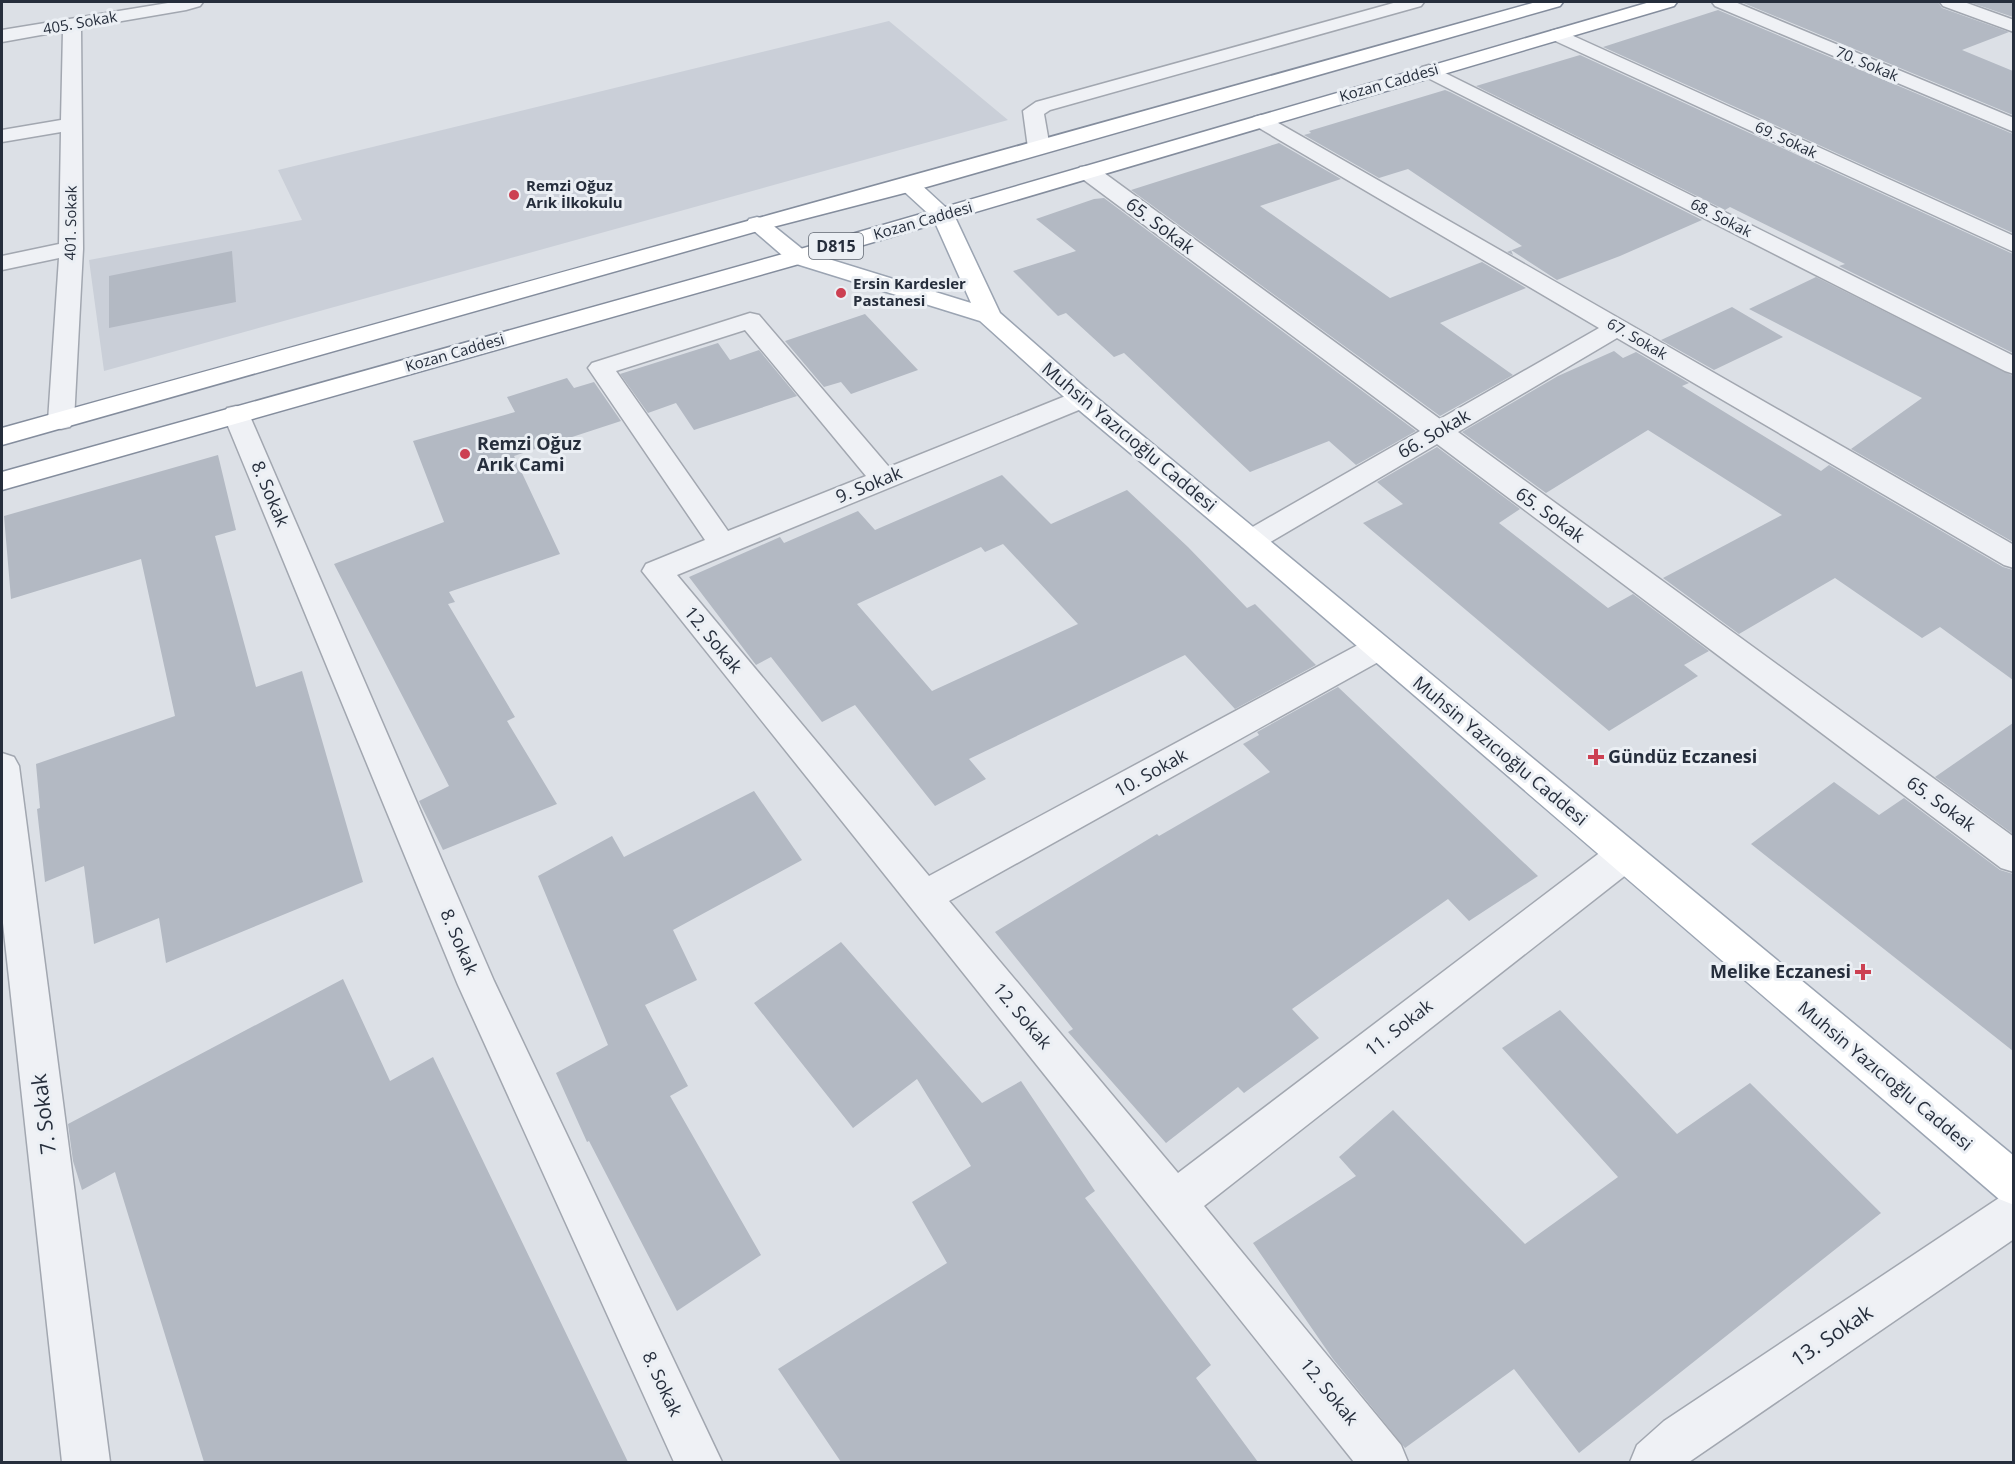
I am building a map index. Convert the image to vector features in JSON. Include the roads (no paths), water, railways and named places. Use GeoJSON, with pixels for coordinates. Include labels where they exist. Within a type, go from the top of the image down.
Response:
{"type":"FeatureCollection","features":[{"type":"Feature","properties":{"kind":"main road","name":"Kozan Caddesi"},"geometry":{"type":"LineString","coordinates":[[2,437],[757,224],[908,185],[1554,2]]}},
{"type":"Feature","properties":{"kind":"main road","name":"Kozan Caddesi"},"geometry":{"type":"LineString","coordinates":[[2,481],[798,257],[1668,2]]}},
{"type":"Feature","properties":{"kind":"main road"},"geometry":{"type":"LineString","coordinates":[[908,185],[943,215],[989,316]]}},
{"type":"Feature","properties":{"kind":"main road"},"geometry":{"type":"LineString","coordinates":[[757,224],[798,257],[989,316]]}},
{"type":"Feature","properties":{"kind":"main road","name":"Muhsin Yazıcıoğlu Caddesi"},"geometry":{"type":"LineString","coordinates":[[989,316],[1082,399],[2013,1184]]}},
{"type":"Feature","properties":{"kind":"street","name":"405. Sokak"},"geometry":{"type":"LineString","coordinates":[[2,36],[194,2]]}},
{"type":"Feature","properties":{"kind":"street"},"geometry":{"type":"LineString","coordinates":[[1039,147],[1033,111],[1043,106],[1415,2]]}},
{"type":"Feature","properties":{"kind":"street","name":"70. Sokak"},"geometry":{"type":"LineString","coordinates":[[1721,2],[2013,126]]}},
{"type":"Feature","properties":{"kind":"street"},"geometry":{"type":"LineString","coordinates":[[1949,2],[2013,27]]}},
{"type":"Feature","properties":{"kind":"street","name":"401. Sokak"},"geometry":{"type":"LineString","coordinates":[[61,421],[71,249],[72,25]]}},
{"type":"Feature","properties":{"kind":"street","name":"69. Sokak"},"geometry":{"type":"LineString","coordinates":[[1558,35],[2013,245]]}},
{"type":"Feature","properties":{"kind":"street","name":"68. Sokak"},"geometry":{"type":"LineString","coordinates":[[1429,71],[2013,366]]}},
{"type":"Feature","properties":{"kind":"street","name":"67. Sokak"},"geometry":{"type":"LineString","coordinates":[[1261,121],[2013,558]]}},
{"type":"Feature","properties":{"kind":"street"},"geometry":{"type":"LineString","coordinates":[[2,136],[72,124]]}},
{"type":"Feature","properties":{"kind":"street","name":"65. Sokak"},"geometry":{"type":"LineString","coordinates":[[1088,172],[2013,857]]}},
{"type":"Feature","properties":{"kind":"street"},"geometry":{"type":"LineString","coordinates":[[2,263],[71,249]]}},
{"type":"Feature","properties":{"kind":"street"},"geometry":{"type":"LineString","coordinates":[[722,544],[601,368],[750,320],[884,479]]}},
{"type":"Feature","properties":{"kind":"street","name":"66. Sokak"},"geometry":{"type":"LineString","coordinates":[[1252,540],[1617,328]]}},
{"type":"Feature","properties":{"kind":"street","name":"9. Sokak"},"geometry":{"type":"LineString","coordinates":[[657,571],[1082,399]]}},
{"type":"Feature","properties":{"kind":"street","name":"8. Sokak"},"geometry":{"type":"LineString","coordinates":[[236,414],[477,985],[698,1462]]}},
{"type":"Feature","properties":{"kind":"street","name":"12. Sokak"},"geometry":{"type":"LineString","coordinates":[[657,571],[923,897],[1176,1201],[1384,1462]]}},
{"type":"Feature","properties":{"kind":"street","name":"10. Sokak"},"geometry":{"type":"LineString","coordinates":[[923,897],[1378,648]]}},
{"type":"Feature","properties":{"kind":"street","name":"7. Sokak"},"geometry":{"type":"LineString","coordinates":[[2,766],[86,1462]]}},
{"type":"Feature","properties":{"kind":"street","name":"11. Sokak"},"geometry":{"type":"LineString","coordinates":[[1176,1201],[1623,856]]}},
{"type":"Feature","properties":{"kind":"street","name":"13. Sokak"},"geometry":{"type":"LineString","coordinates":[[1654,1462],[1681,1438],[2013,1213]]}},
{"type":"Feature","properties":{"kind":"place","name":"Remzi Oğuz Arık İlkokulu"},"geometry":{"type":"Point","coordinates":[514,195]}},
{"type":"Feature","properties":{"kind":"place","name":"Ersin Kardesler Pastanesi"},"geometry":{"type":"Point","coordinates":[841,293]}},
{"type":"Feature","properties":{"kind":"place","name":"Remzi Oğuz Arık Cami"},"geometry":{"type":"Point","coordinates":[465,454]}},
{"type":"Feature","properties":{"kind":"place","name":"Gündüz Eczanesi"},"geometry":{"type":"Point","coordinates":[1596,757]}},
{"type":"Feature","properties":{"kind":"place","name":"Melike Eczanesi"},"geometry":{"type":"Point","coordinates":[1863,972]}}]}
